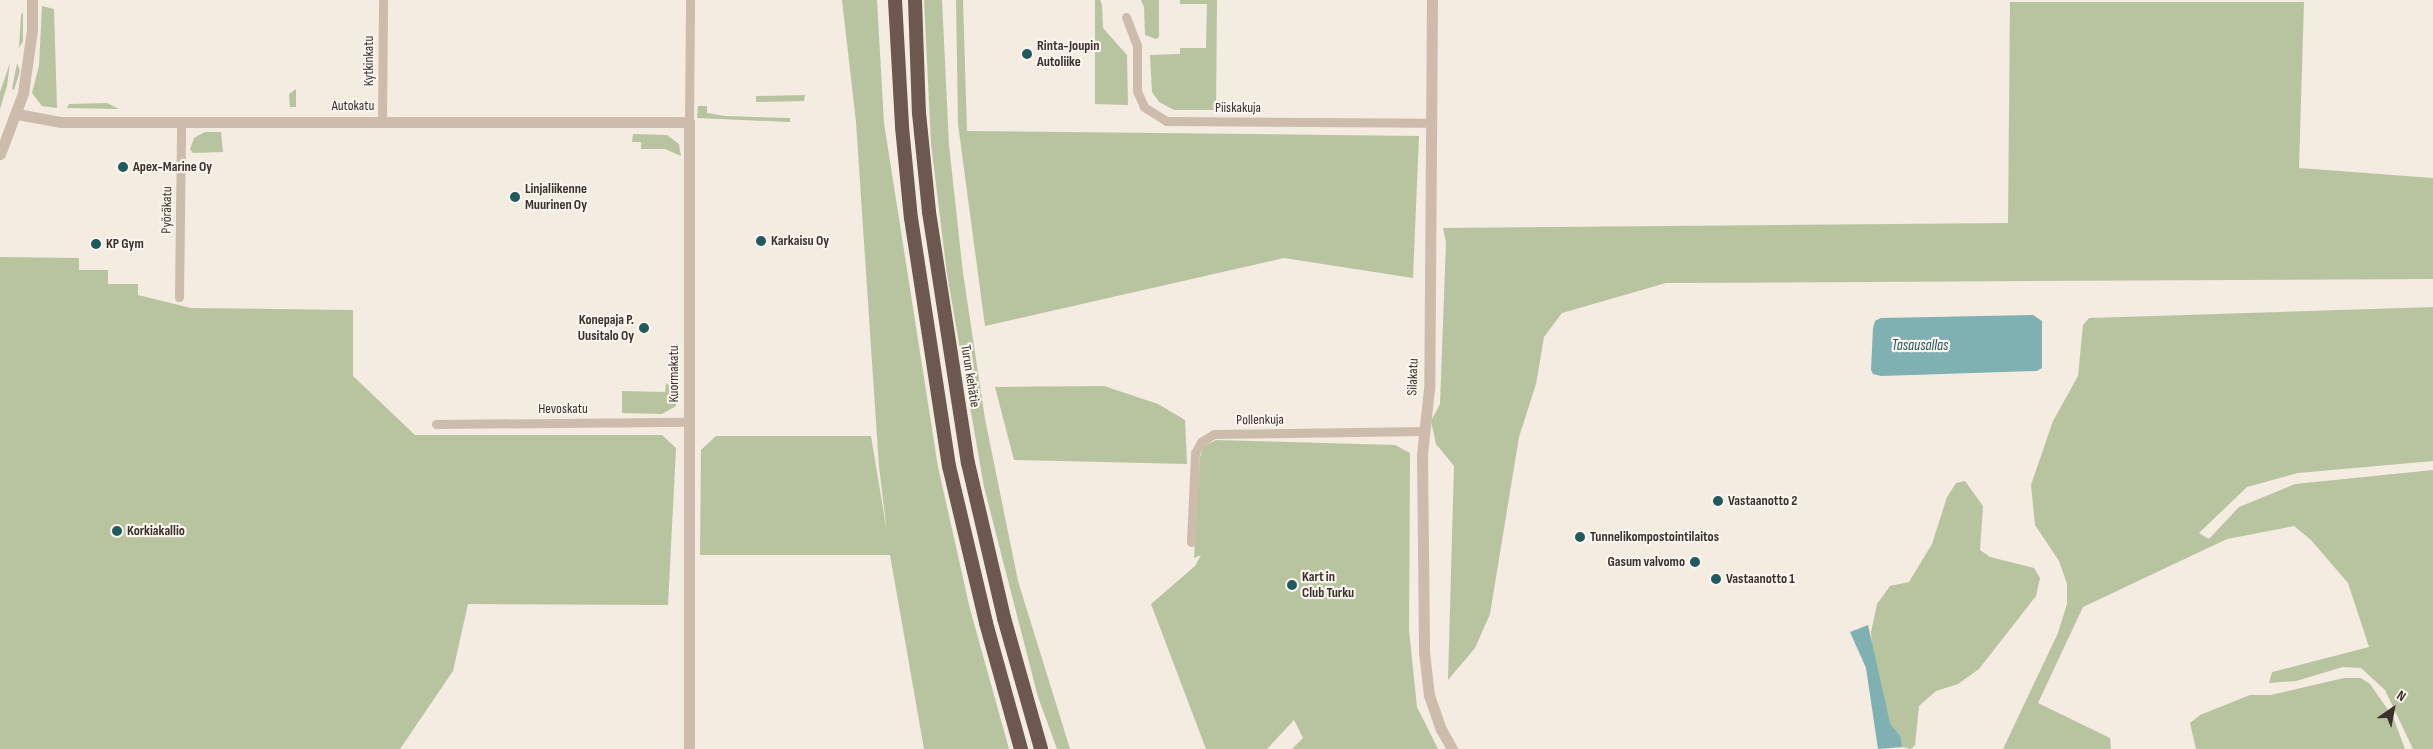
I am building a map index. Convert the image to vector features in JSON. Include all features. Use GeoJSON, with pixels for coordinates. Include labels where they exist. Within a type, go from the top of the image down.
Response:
{"type":"FeatureCollection","features":[{"type":"Feature","properties":{"kind":"highway"},"geometry":{"type":"LineString","coordinates":[[890,0],[896,22]]}},
{"type":"Feature","properties":{"kind":"highway"},"geometry":{"type":"LineString","coordinates":[[895,0],[902,127],[912,218],[949,466],[986,623],[1022,749]]}},
{"type":"Feature","properties":{"kind":"highway","name":"Turun kehätie"},"geometry":{"type":"LineString","coordinates":[[915,0],[919,113],[929,212],[968,463],[1004,618],[1041,749]]}},
{"type":"Feature","properties":{"kind":"street"},"geometry":{"type":"LineString","coordinates":[[0,154],[17,114],[28,60],[32,0]]}},
{"type":"Feature","properties":{"kind":"street","name":"Kytkinkatu"},"geometry":{"type":"LineString","coordinates":[[382,121],[383,0]]}},
{"type":"Feature","properties":{"kind":"street","name":"Kuormakatu"},"geometry":{"type":"LineString","coordinates":[[689,749],[690,0]]}},
{"type":"Feature","properties":{"kind":"street","name":"Silakatu"},"geometry":{"type":"LineString","coordinates":[[1432,0],[1429,389],[1423,431],[1425,674],[1435,716],[1452,749]]}},
{"type":"Feature","properties":{"kind":"street","name":"Piiskakuja"},"geometry":{"type":"LineString","coordinates":[[1126,17],[1137,46],[1137,91],[1144,107],[1166,121],[1430,122]]}},
{"type":"Feature","properties":{"kind":"street","name":"Autokatu"},"geometry":{"type":"LineString","coordinates":[[17,114],[61,122],[690,122]]}},
{"type":"Feature","properties":{"kind":"street","name":"Pyöräkatu"},"geometry":{"type":"LineString","coordinates":[[179,297],[181,123]]}},
{"type":"Feature","properties":{"kind":"street","name":"Hevoskatu"},"geometry":{"type":"LineString","coordinates":[[436,424],[689,422]]}},
{"type":"Feature","properties":{"kind":"street","name":"Pollenkuja"},"geometry":{"type":"LineString","coordinates":[[1191,542],[1195,453],[1201,442],[1214,434],[1423,431]]}},
{"type":"Feature","properties":{"kind":"green space"},"geometry":{"type":"Polygon","coordinates":[[[842,0],[877,0],[884,123],[938,467],[970,609],[1009,749],[924,749],[890,555],[700,555],[701,450],[716,436],[871,436],[887,532],[879,467],[856,122],[842,0]]]}},
{"type":"Feature","properties":{"kind":"green space"},"geometry":{"type":"Polygon","coordinates":[[[924,0],[942,0],[949,145],[963,273],[985,419],[1018,581],[1070,749],[1057,749],[1038,697],[984,487],[947,274],[931,144],[924,0]]]}},
{"type":"Feature","properties":{"kind":"green space"},"geometry":{"type":"Polygon","coordinates":[[[956,0],[963,0],[967,131],[1419,136],[1413,278],[1284,258],[985,326],[958,124],[956,0]]]}},
{"type":"Feature","properties":{"kind":"green space"},"geometry":{"type":"Polygon","coordinates":[[[1095,0],[1100,0],[1102,5],[1103,28],[1127,55],[1128,105],[1095,104],[1095,0]]]}},
{"type":"Feature","properties":{"kind":"green space"},"geometry":{"type":"Polygon","coordinates":[[[1141,0],[1159,0],[1159,37],[1156,39],[1145,35],[1144,7],[1141,0]]]}},
{"type":"Feature","properties":{"kind":"green space"},"geometry":{"type":"Polygon","coordinates":[[[1180,0],[1217,0],[1216,110],[1174,110],[1159,102],[1152,92],[1150,55],[1180,54],[1180,48],[1206,48],[1207,4],[1180,4],[1180,0]]]}},
{"type":"Feature","properties":{"kind":"green space"},"geometry":{"type":"Polygon","coordinates":[[[2010,2],[2304,2],[2299,168],[2433,178],[2433,279],[1666,283],[1562,313],[1544,337],[1536,384],[1519,437],[1490,614],[1475,648],[1448,680],[1454,466],[1436,444],[1431,421],[1440,404],[1446,242],[1443,228],[2008,223],[2010,2]]]}},
{"type":"Feature","properties":{"kind":"green space"},"geometry":{"type":"Polygon","coordinates":[[[42,6],[54,9],[57,108],[42,106],[32,93],[39,66],[42,6]]]}},
{"type":"Feature","properties":{"kind":"green space"},"geometry":{"type":"Polygon","coordinates":[[[23,12],[23,41],[19,48],[21,15],[23,12]]]}},
{"type":"Feature","properties":{"kind":"green space"},"geometry":{"type":"Polygon","coordinates":[[[10,63],[7,86],[0,109],[0,92],[10,63]]]}},
{"type":"Feature","properties":{"kind":"green space"},"geometry":{"type":"Polygon","coordinates":[[[17,63],[20,71],[14,90],[12,89],[17,63]]]}},
{"type":"Feature","properties":{"kind":"green space"},"geometry":{"type":"Polygon","coordinates":[[[296,89],[296,107],[290,107],[289,94],[296,89]]]}},
{"type":"Feature","properties":{"kind":"green space"},"geometry":{"type":"Polygon","coordinates":[[[805,95],[804,101],[756,102],[756,96],[805,95]]]}},
{"type":"Feature","properties":{"kind":"green space"},"geometry":{"type":"Polygon","coordinates":[[[107,103],[119,109],[67,108],[69,104],[107,103]]]}},
{"type":"Feature","properties":{"kind":"green space"},"geometry":{"type":"Polygon","coordinates":[[[698,106],[707,106],[707,113],[725,116],[790,118],[790,122],[697,118],[698,106]]]}},
{"type":"Feature","properties":{"kind":"green space"},"geometry":{"type":"Polygon","coordinates":[[[205,132],[221,132],[223,152],[193,153],[190,149],[194,138],[205,132]]]}},
{"type":"Feature","properties":{"kind":"green space"},"geometry":{"type":"Polygon","coordinates":[[[633,134],[667,135],[679,144],[681,156],[665,149],[641,149],[641,142],[632,142],[633,134]]]}},
{"type":"Feature","properties":{"kind":"green space"},"geometry":{"type":"Polygon","coordinates":[[[0,257],[79,258],[79,270],[108,270],[108,284],[138,284],[138,295],[191,308],[353,310],[353,376],[415,435],[662,435],[676,448],[668,605],[468,604],[453,671],[400,749],[0,749],[0,257]]]}},
{"type":"Feature","properties":{"kind":"green space"},"geometry":{"type":"Polygon","coordinates":[[[2433,307],[2433,461],[2298,473],[2247,487],[2199,533],[2209,539],[2239,507],[2295,484],[2433,470],[2433,749],[2413,749],[2385,690],[2361,668],[2343,667],[2296,681],[2269,683],[2272,672],[2369,647],[2348,583],[2311,540],[2294,526],[2227,539],[2083,607],[2038,703],[2110,738],[2111,749],[2003,749],[2058,633],[2067,604],[2067,584],[2059,561],[2035,525],[2031,485],[2053,421],[2078,376],[2083,325],[2089,318],[2433,307]]]}},
{"type":"Feature","properties":{"kind":"green space"},"geometry":{"type":"Polygon","coordinates":[[[670,364],[679,365],[676,406],[662,414],[622,413],[622,391],[665,392],[666,383],[671,387],[670,364]]]}},
{"type":"Feature","properties":{"kind":"green space"},"geometry":{"type":"Polygon","coordinates":[[[1104,386],[1158,404],[1185,420],[1187,464],[1014,460],[995,387],[1104,386]]]}},
{"type":"Feature","properties":{"kind":"green space","name":"Kart in Club Turku"},"geometry":{"type":"Polygon","coordinates":[[[1216,440],[1395,445],[1410,453],[1409,630],[1417,707],[1438,749],[1292,749],[1303,738],[1294,720],[1267,749],[1206,749],[1151,604],[1195,566],[1201,555],[1194,558],[1200,457],[1204,446],[1216,440]]]}},
{"type":"Feature","properties":{"kind":"green space"},"geometry":{"type":"Polygon","coordinates":[[[1965,481],[1983,506],[1980,550],[1990,557],[2034,568],[2040,578],[2036,596],[1979,669],[1958,684],[1936,691],[1919,706],[1915,745],[1911,749],[1902,747],[1901,737],[1890,723],[1872,653],[1871,632],[1877,604],[1890,586],[1909,582],[1932,544],[1947,497],[1956,483],[1965,481]]]}},
{"type":"Feature","properties":{"kind":"green space"},"geometry":{"type":"Polygon","coordinates":[[[2344,678],[2361,678],[2370,684],[2393,717],[2405,749],[2196,749],[2190,723],[2200,715],[2250,695],[2271,695],[2344,678]]]}},
{"type":"Feature","properties":{"kind":"water","name":"Tasausallas"},"geometry":{"type":"Polygon","coordinates":[[[2033,315],[2042,321],[2042,368],[2037,371],[1881,376],[1873,374],[1871,370],[1873,328],[1875,321],[1881,318],[2033,315]]]}},
{"type":"Feature","properties":{"kind":"water"},"geometry":{"type":"Polygon","coordinates":[[[1868,625],[1890,723],[1901,737],[1902,747],[1878,749],[1866,668],[1850,632],[1868,625]]]}},
{"type":"Feature","properties":{"kind":"place","name":"Rinta-Joupin Autoliike"},"geometry":{"type":"Point","coordinates":[1027,54]}},
{"type":"Feature","properties":{"kind":"place","name":"Apex-Marine Oy"},"geometry":{"type":"Point","coordinates":[123,167]}},
{"type":"Feature","properties":{"kind":"place","name":"Linjaliikenne Muurinen Oy"},"geometry":{"type":"Point","coordinates":[515,197]}},
{"type":"Feature","properties":{"kind":"place","name":"Karkaisu Oy"},"geometry":{"type":"Point","coordinates":[761,241]}},
{"type":"Feature","properties":{"kind":"place","name":"KP Gym"},"geometry":{"type":"Point","coordinates":[96,244]}},
{"type":"Feature","properties":{"kind":"place","name":"Konepaja P. Uusitalo Oy"},"geometry":{"type":"Point","coordinates":[644,328]}},
{"type":"Feature","properties":{"kind":"place","name":"Vastaanotto 2"},"geometry":{"type":"Point","coordinates":[1718,501]}},
{"type":"Feature","properties":{"kind":"place","name":"Korkiakallio"},"geometry":{"type":"Point","coordinates":[117,531]}},
{"type":"Feature","properties":{"kind":"place","name":"Tunnelikompostointilaitos"},"geometry":{"type":"Point","coordinates":[1580,537]}},
{"type":"Feature","properties":{"kind":"place","name":"Gasum valvomo"},"geometry":{"type":"Point","coordinates":[1695,562]}},
{"type":"Feature","properties":{"kind":"place","name":"Vastaanotto 1"},"geometry":{"type":"Point","coordinates":[1716,579]}},
{"type":"Feature","properties":{"kind":"place","name":"Kart in Club Turku"},"geometry":{"type":"Point","coordinates":[1292,585]}}]}
